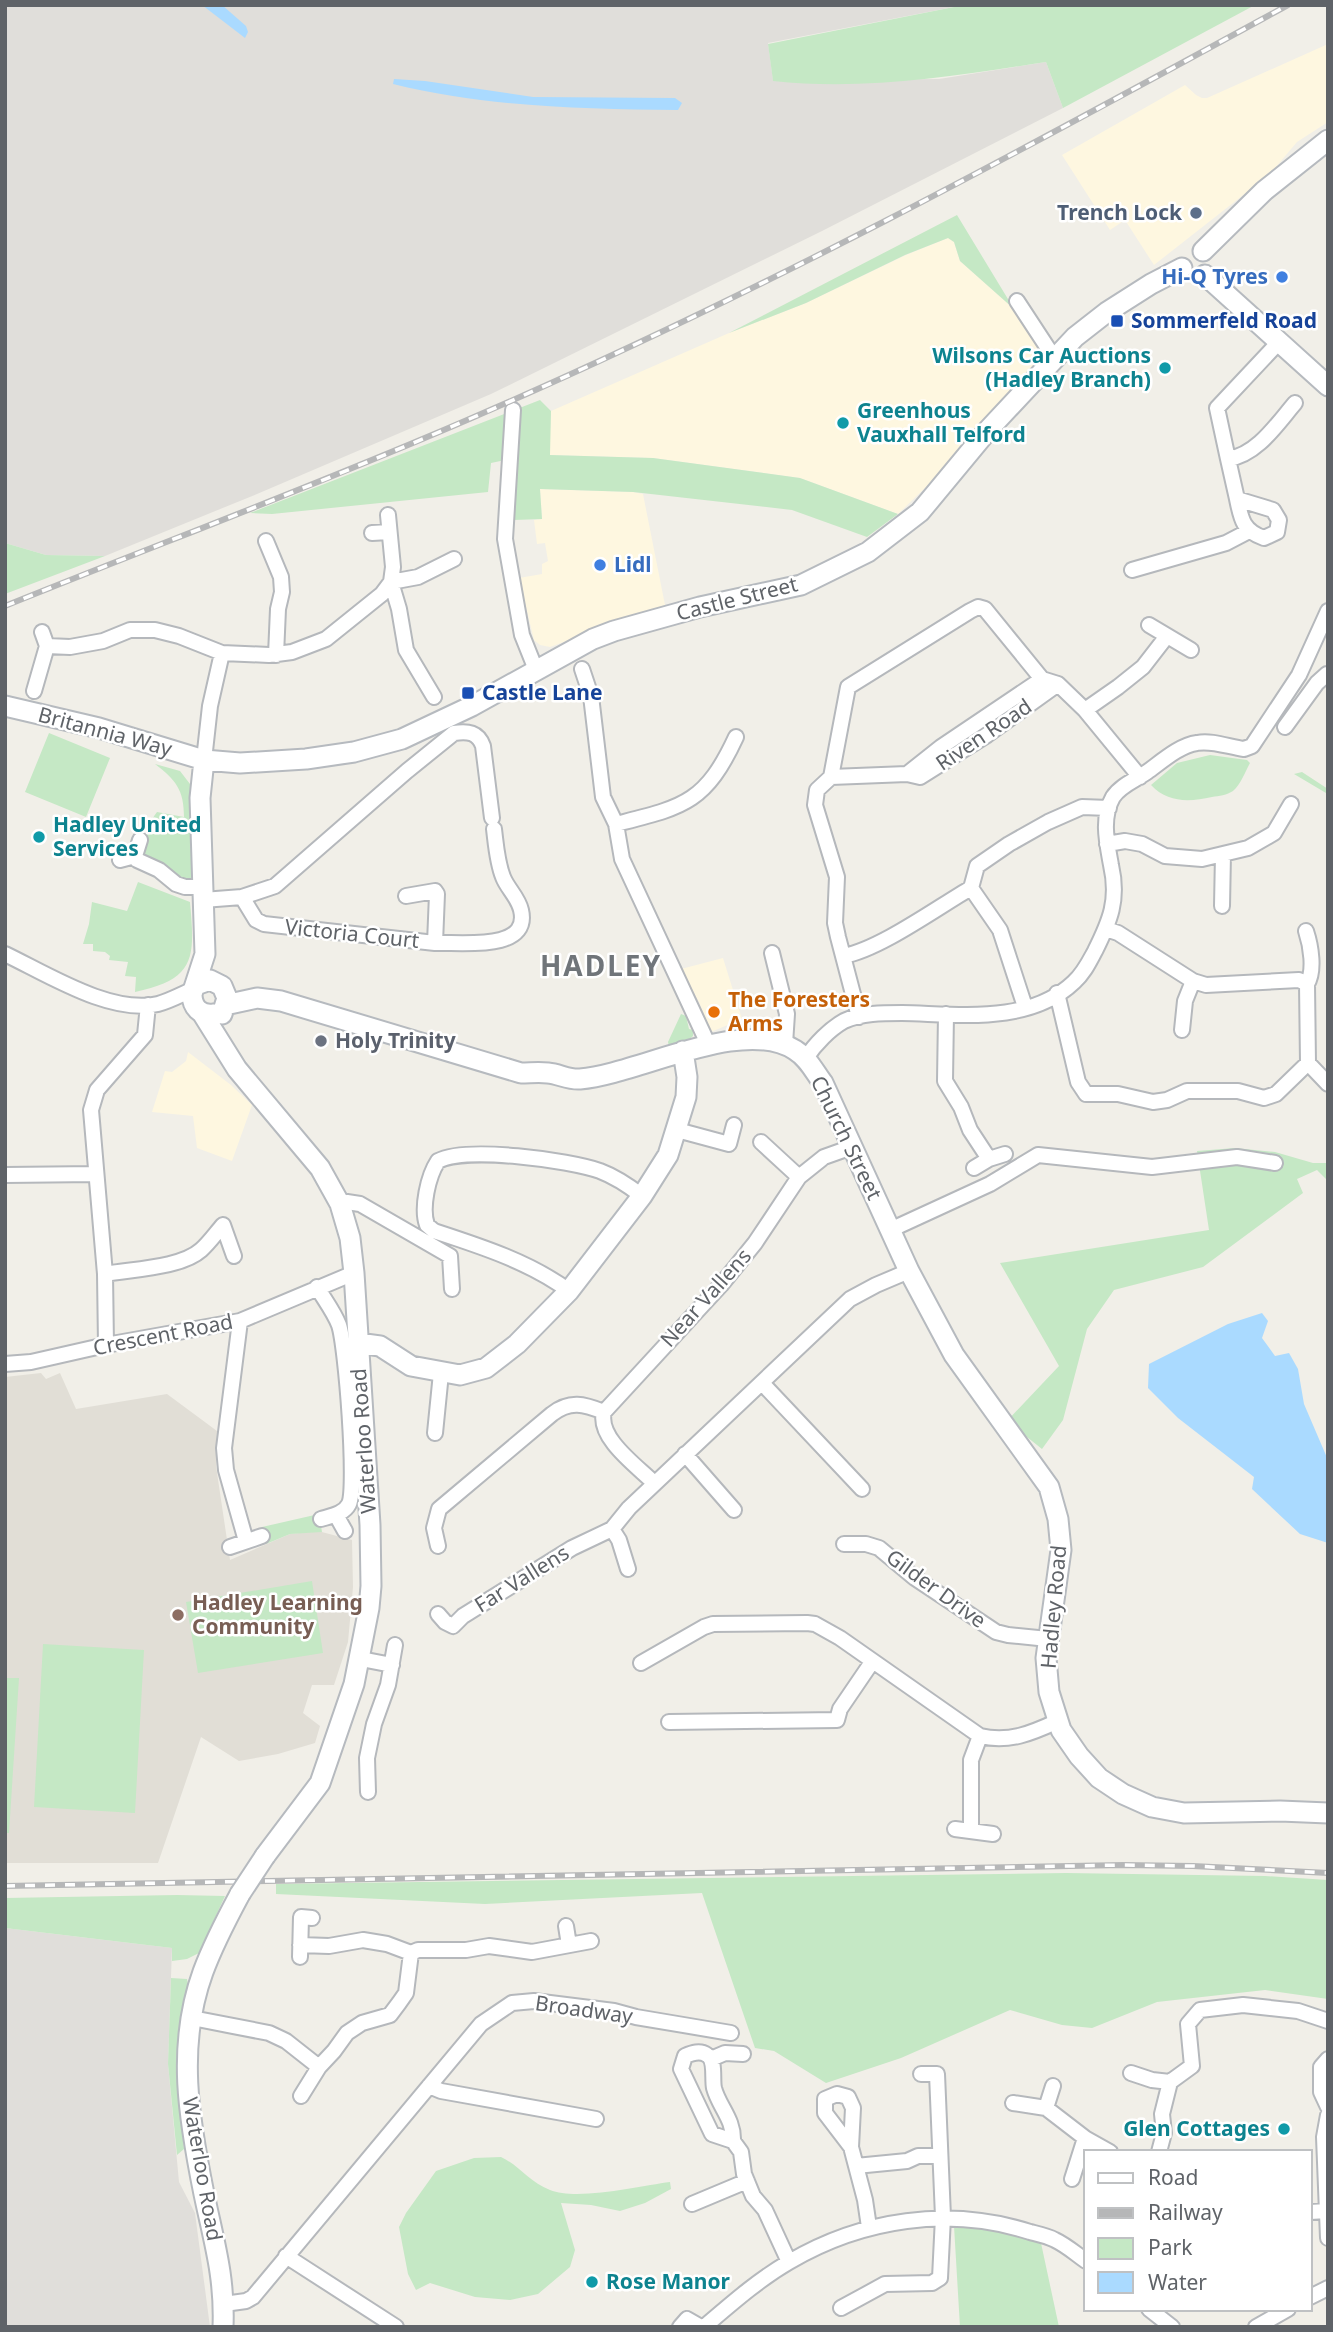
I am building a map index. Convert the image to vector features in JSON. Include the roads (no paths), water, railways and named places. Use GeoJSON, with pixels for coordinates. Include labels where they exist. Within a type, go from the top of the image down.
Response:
{"type":"FeatureCollection","features":[{"type":"Feature","properties":{"kind":"street"},"geometry":{"type":"LineString","coordinates":[[1205,275],[1210,262],[1203,251],[1264,191],[1328,140]]}},
{"type":"Feature","properties":{"kind":"street","name":"Castle Street"},"geometry":{"type":"LineString","coordinates":[[204,760],[240,763],[306,760],[354,752],[402,739],[472,706],[593,639],[700,607],[801,585],[867,552],[920,512],[988,430],[1075,337],[1107,312],[1182,268],[1182,260],[1187,252],[1195,249],[1203,251]]}},
{"type":"Feature","properties":{"kind":"street"},"geometry":{"type":"LineString","coordinates":[[1182,268],[1192,277],[1205,275]]}},
{"type":"Feature","properties":{"kind":"street"},"geometry":{"type":"LineString","coordinates":[[1205,275],[1328,386]]}},
{"type":"Feature","properties":{"kind":"street"},"geometry":{"type":"LineString","coordinates":[[1017,301],[1055,359]]}},
{"type":"Feature","properties":{"kind":"street"},"geometry":{"type":"LineString","coordinates":[[1237,499],[1273,510],[1279,520],[1277,531],[1264,538],[1249,531],[1241,521],[1217,408],[1279,342]]}},
{"type":"Feature","properties":{"kind":"street"},"geometry":{"type":"LineString","coordinates":[[1228,459],[1238,458],[1256,445],[1294,403]]}},
{"type":"Feature","properties":{"kind":"street"},"geometry":{"type":"LineString","coordinates":[[513,410],[505,539],[522,635],[536,670]]}},
{"type":"Feature","properties":{"kind":"street"},"geometry":{"type":"LineString","coordinates":[[388,515],[393,567],[391,582],[399,608],[406,650],[434,697]]}},
{"type":"Feature","properties":{"kind":"street"},"geometry":{"type":"LineString","coordinates":[[1132,570],[1226,543],[1249,531]]}},
{"type":"Feature","properties":{"kind":"street"},"geometry":{"type":"LineString","coordinates":[[372,533],[389,532]]}},
{"type":"Feature","properties":{"kind":"street"},"geometry":{"type":"LineString","coordinates":[[266,541],[281,576],[276,655]]}},
{"type":"Feature","properties":{"kind":"street"},"geometry":{"type":"LineString","coordinates":[[34,691],[45,639],[70,646],[103,641],[130,630],[155,630],[179,636],[222,653],[276,655],[292,652],[326,639],[383,594],[391,582],[418,578],[454,559]]}},
{"type":"Feature","properties":{"kind":"street"},"geometry":{"type":"LineString","coordinates":[[859,1017],[849,955],[835,923],[837,877],[816,805],[817,790],[831,777],[848,687],[970,611],[978,607],[985,609],[1042,680],[1058,684],[1085,710],[1140,777]]}},
{"type":"Feature","properties":{"kind":"street"},"geometry":{"type":"LineString","coordinates":[[806,1058],[829,1032],[844,1022],[859,1017],[887,1013],[1000,1014],[1042,1002],[1074,982],[1082,973],[1112,916],[1114,894],[1106,821],[1114,797],[1123,787],[1178,751],[1196,743],[1244,748],[1252,746],[1299,675],[1328,611]]}},
{"type":"Feature","properties":{"kind":"street"},"geometry":{"type":"LineString","coordinates":[[1149,625],[1191,650]]}},
{"type":"Feature","properties":{"kind":"street"},"geometry":{"type":"LineString","coordinates":[[1085,710],[1143,667],[1167,636]]}},
{"type":"Feature","properties":{"kind":"street"},"geometry":{"type":"LineString","coordinates":[[200,1012],[192,1000],[205,954],[200,798],[210,706],[222,653]]}},
{"type":"Feature","properties":{"kind":"street"},"geometry":{"type":"LineString","coordinates":[[582,669],[591,696],[603,797],[616,824],[622,859],[709,1046]]}},
{"type":"Feature","properties":{"kind":"street"},"geometry":{"type":"LineString","coordinates":[[1285,727],[1317,683],[1328,673]]}},
{"type":"Feature","properties":{"kind":"street","name":"Riven Road"},"geometry":{"type":"LineString","coordinates":[[907,774],[941,747],[1042,680]]}},
{"type":"Feature","properties":{"kind":"street","name":"Riven Road"},"geometry":{"type":"LineString","coordinates":[[831,777],[907,774],[920,777],[987,735],[1058,684]]}},
{"type":"Feature","properties":{"kind":"street","name":"Britannia Way"},"geometry":{"type":"LineString","coordinates":[[5,706],[99,728],[204,760]]}},
{"type":"Feature","properties":{"kind":"street","name":"Victoria Court"},"geometry":{"type":"LineString","coordinates":[[454,733],[473,733],[480,738],[503,877],[521,911],[518,930],[509,938],[500,941],[435,943],[264,924],[256,920],[242,897],[275,886],[454,733]]}},
{"type":"Feature","properties":{"kind":"street"},"geometry":{"type":"LineString","coordinates":[[616,824],[668,811],[702,790],[724,763],[736,737]]}},
{"type":"Feature","properties":{"kind":"street"},"geometry":{"type":"LineString","coordinates":[[1107,844],[1125,841],[1142,844],[1165,856],[1202,859],[1248,848],[1274,833],[1291,804]]}},
{"type":"Feature","properties":{"kind":"street"},"geometry":{"type":"LineString","coordinates":[[1025,1007],[1000,930],[974,892],[977,866],[1038,826],[1082,807],[1109,808]]}},
{"type":"Feature","properties":{"kind":"street"},"geometry":{"type":"LineString","coordinates":[[135,856],[140,840]]}},
{"type":"Feature","properties":{"kind":"street"},"geometry":{"type":"LineString","coordinates":[[1222,906],[1223,854]]}},
{"type":"Feature","properties":{"kind":"street"},"geometry":{"type":"LineString","coordinates":[[135,856],[176,884],[204,893],[242,897]]}},
{"type":"Feature","properties":{"kind":"street"},"geometry":{"type":"LineString","coordinates":[[120,860],[135,856]]}},
{"type":"Feature","properties":{"kind":"street","name":"Victoria Court"},"geometry":{"type":"LineString","coordinates":[[406,896],[435,891],[437,894],[435,943]]}},
{"type":"Feature","properties":{"kind":"street"},"geometry":{"type":"LineString","coordinates":[[849,955],[974,892]]}},
{"type":"Feature","properties":{"kind":"street"},"geometry":{"type":"LineString","coordinates":[[1107,929],[1118,933],[1193,981],[1206,985],[1300,980],[1307,984]]}},
{"type":"Feature","properties":{"kind":"street"},"geometry":{"type":"LineString","coordinates":[[1306,931],[1310,944],[1310,979],[1307,984],[1308,1063],[1328,1084]]}},
{"type":"Feature","properties":{"kind":"street"},"geometry":{"type":"LineString","coordinates":[[5,954],[83,991],[123,1005],[153,1004],[209,1015],[217,1013],[224,1006]]}},
{"type":"Feature","properties":{"kind":"street"},"geometry":{"type":"LineString","coordinates":[[205,954],[217,981],[226,992],[221,1043]]}},
{"type":"Feature","properties":{"kind":"street"},"geometry":{"type":"LineString","coordinates":[[772,954],[787,1014],[785,1044]]}},
{"type":"Feature","properties":{"kind":"street"},"geometry":{"type":"LineString","coordinates":[[153,1004],[195,987],[202,981],[217,981]]}},
{"type":"Feature","properties":{"kind":"street"},"geometry":{"type":"LineString","coordinates":[[1182,1030],[1185,1000],[1193,981]]}},
{"type":"Feature","properties":{"kind":"street"},"geometry":{"type":"LineString","coordinates":[[1057,993],[1079,1082],[1086,1094],[1118,1094],[1153,1102],[1167,1100],[1187,1091],[1237,1091],[1264,1098],[1276,1094],[1308,1063]]}},
{"type":"Feature","properties":{"kind":"street","name":"Church Street"},"geometry":{"type":"LineString","coordinates":[[224,1006],[257,999],[281,1001],[521,1073],[548,1073],[578,1079],[709,1046],[751,1039],[773,1040],[785,1044],[806,1058],[822,1083],[909,1271],[954,1355],[1020,1447]]}},
{"type":"Feature","properties":{"kind":"street"},"geometry":{"type":"LineString","coordinates":[[106,1345],[105,1274],[91,1110],[97,1090],[145,1035],[153,1004]]}},
{"type":"Feature","properties":{"kind":"street","name":"Waterloo Road"},"geometry":{"type":"LineString","coordinates":[[200,1012],[237,1069],[320,1168],[340,1204],[350,1238],[354,1273],[370,1524],[371,1586],[361,1659],[347,1709],[320,1783],[265,1856],[218,1935],[202,1973],[192,2018],[186,2069],[189,2119],[222,2271],[223,2327]]}},
{"type":"Feature","properties":{"kind":"street"},"geometry":{"type":"LineString","coordinates":[[946,1014],[945,1082],[961,1107],[970,1130],[989,1159]]}},
{"type":"Feature","properties":{"kind":"street"},"geometry":{"type":"LineString","coordinates":[[358,1343],[380,1346],[411,1366],[460,1375],[486,1368],[517,1344],[569,1291],[642,1196],[668,1155],[683,1111],[687,1087],[682,1051]]}},
{"type":"Feature","properties":{"kind":"street"},"geometry":{"type":"LineString","coordinates":[[677,1130],[729,1144],[734,1125]]}},
{"type":"Feature","properties":{"kind":"street"},"geometry":{"type":"LineString","coordinates":[[761,1142],[799,1177]]}},
{"type":"Feature","properties":{"kind":"street","name":"Near Vallens"},"geometry":{"type":"LineString","coordinates":[[604,1412],[721,1285],[755,1243],[799,1177],[824,1157],[852,1147]]}},
{"type":"Feature","properties":{"kind":"street"},"geometry":{"type":"LineString","coordinates":[[974,1168],[1005,1154]]}},
{"type":"Feature","properties":{"kind":"street"},"geometry":{"type":"LineString","coordinates":[[569,1291],[523,1265],[434,1231],[427,1225],[425,1209],[431,1175],[438,1161],[456,1155],[495,1155],[575,1165],[609,1175],[642,1196]]}},
{"type":"Feature","properties":{"kind":"street"},"geometry":{"type":"LineString","coordinates":[[890,1230],[990,1184],[1038,1155],[1152,1167],[1237,1157],[1275,1163]]}},
{"type":"Feature","properties":{"kind":"street"},"geometry":{"type":"LineString","coordinates":[[5,1175],[96,1174]]}},
{"type":"Feature","properties":{"kind":"street"},"geometry":{"type":"LineString","coordinates":[[340,1204],[359,1204],[450,1256],[452,1289]]}},
{"type":"Feature","properties":{"kind":"street"},"geometry":{"type":"LineString","coordinates":[[105,1274],[162,1266],[183,1260],[200,1252],[223,1225],[234,1256]]}},
{"type":"Feature","properties":{"kind":"street","name":"Far Vallens"},"geometry":{"type":"LineString","coordinates":[[438,1614],[453,1626],[463,1616],[572,1548],[612,1529],[654,1483],[850,1299],[909,1271]]}},
{"type":"Feature","properties":{"kind":"street","name":"Crescent Road"},"geometry":{"type":"LineString","coordinates":[[5,1364],[31,1362],[106,1345],[240,1321],[354,1273]]}},
{"type":"Feature","properties":{"kind":"street"},"geometry":{"type":"LineString","coordinates":[[317,1287],[339,1325],[349,1418],[353,1491],[348,1506],[336,1515],[321,1519]]}},
{"type":"Feature","properties":{"kind":"street"},"geometry":{"type":"LineString","coordinates":[[240,1321],[224,1448],[226,1470],[246,1541]]}},
{"type":"Feature","properties":{"kind":"street"},"geometry":{"type":"LineString","coordinates":[[435,1433],[441,1373]]}},
{"type":"Feature","properties":{"kind":"street"},"geometry":{"type":"LineString","coordinates":[[762,1383],[862,1489]]}},
{"type":"Feature","properties":{"kind":"street"},"geometry":{"type":"LineString","coordinates":[[438,1546],[436,1523],[439,1509],[561,1408],[571,1404],[585,1405],[604,1412],[602,1420],[611,1441],[654,1483]]}},
{"type":"Feature","properties":{"kind":"street","name":"Hadley Road"},"geometry":{"type":"LineString","coordinates":[[1020,1447],[1049,1487],[1058,1519],[1061,1550],[1046,1658],[1049,1692],[1061,1730],[1079,1756],[1099,1778],[1123,1794],[1152,1807],[1184,1813],[1328,1813]]}},
{"type":"Feature","properties":{"kind":"street"},"geometry":{"type":"LineString","coordinates":[[685,1454],[734,1510]]}},
{"type":"Feature","properties":{"kind":"street"},"geometry":{"type":"LineString","coordinates":[[336,1515],[345,1531]]}},
{"type":"Feature","properties":{"kind":"street"},"geometry":{"type":"LineString","coordinates":[[420,1523],[436,1523]]}},
{"type":"Feature","properties":{"kind":"street","name":"Gilder Drive"},"geometry":{"type":"LineString","coordinates":[[866,1544],[869,1528]]}},
{"type":"Feature","properties":{"kind":"street"},"geometry":{"type":"LineString","coordinates":[[612,1529],[619,1540],[628,1569]]}},
{"type":"Feature","properties":{"kind":"street"},"geometry":{"type":"LineString","coordinates":[[230,1547],[262,1536]]}},
{"type":"Feature","properties":{"kind":"street","name":"Gilder Drive"},"geometry":{"type":"LineString","coordinates":[[844,1544],[866,1544],[879,1548],[915,1578],[996,1632],[1048,1639]]}},
{"type":"Feature","properties":{"kind":"street"},"geometry":{"type":"LineString","coordinates":[[641,1663],[704,1627],[726,1623],[815,1624],[980,1736],[1013,1738],[1058,1721]]}},
{"type":"Feature","properties":{"kind":"street"},"geometry":{"type":"LineString","coordinates":[[352,1779],[368,1785],[367,1758],[374,1724],[388,1685],[395,1645]]}},
{"type":"Feature","properties":{"kind":"street"},"geometry":{"type":"LineString","coordinates":[[361,1659],[392,1665]]}},
{"type":"Feature","properties":{"kind":"street"},"geometry":{"type":"LineString","coordinates":[[669,1722],[837,1720],[841,1709],[872,1662]]}},
{"type":"Feature","properties":{"kind":"street"},"geometry":{"type":"LineString","coordinates":[[971,1830],[971,1760],[980,1736]]}},
{"type":"Feature","properties":{"kind":"street"},"geometry":{"type":"LineString","coordinates":[[955,1829],[993,1834]]}},
{"type":"Feature","properties":{"kind":"street"},"geometry":{"type":"LineString","coordinates":[[312,1918],[301,1917],[300,1951],[363,1940],[387,1944],[411,1953],[418,1950],[466,1950],[489,1946],[533,1952],[591,1941]]}},
{"type":"Feature","properties":{"kind":"street"},"geometry":{"type":"LineString","coordinates":[[566,1926],[569,1945]]}},
{"type":"Feature","properties":{"kind":"street"},"geometry":{"type":"LineString","coordinates":[[301,2096],[319,2067],[347,2033],[362,2024],[390,2015],[406,1993],[411,1953]]}},
{"type":"Feature","properties":{"kind":"street","name":"Broadway"},"geometry":{"type":"LineString","coordinates":[[224,2304],[246,2301],[253,2297],[481,2024],[512,2003],[534,2001],[614,2011],[731,2033]]}},
{"type":"Feature","properties":{"kind":"street"},"geometry":{"type":"LineString","coordinates":[[1160,2150],[1164,2133],[1162,2114],[1170,2082],[1192,2066],[1188,2024],[1200,2010],[1243,2005],[1298,2011],[1328,2021]]}},
{"type":"Feature","properties":{"kind":"street"},"geometry":{"type":"LineString","coordinates":[[192,2018],[269,2033],[286,2040],[319,2067]]}},
{"type":"Feature","properties":{"kind":"street"},"geometry":{"type":"LineString","coordinates":[[733,2141],[733,2129],[714,2089],[711,2059],[708,2055],[696,2052],[685,2056],[681,2069],[712,2134],[733,2141],[741,2152],[753,2196],[765,2210],[789,2262]]}},
{"type":"Feature","properties":{"kind":"street"},"geometry":{"type":"LineString","coordinates":[[711,2059],[725,2053],[743,2054]]}},
{"type":"Feature","properties":{"kind":"street"},"geometry":{"type":"LineString","coordinates":[[1328,2060],[1321,2067],[1321,2092],[1328,2107]]}},
{"type":"Feature","properties":{"kind":"street"},"geometry":{"type":"LineString","coordinates":[[1131,2073],[1170,2082]]}},
{"type":"Feature","properties":{"kind":"street"},"geometry":{"type":"LineString","coordinates":[[841,2308],[885,2284],[932,2283],[940,2278],[943,2217],[937,2074],[921,2074]]}},
{"type":"Feature","properties":{"kind":"street"},"geometry":{"type":"LineString","coordinates":[[1046,2108],[1053,2085]]}},
{"type":"Feature","properties":{"kind":"street"},"geometry":{"type":"LineString","coordinates":[[429,2086],[441,2091],[596,2119]]}},
{"type":"Feature","properties":{"kind":"street"},"geometry":{"type":"LineString","coordinates":[[1013,2103],[1046,2108],[1084,2138],[1106,2150]]}},
{"type":"Feature","properties":{"kind":"street"},"geometry":{"type":"LineString","coordinates":[[1328,2115],[1324,2137],[1328,2238]]}},
{"type":"Feature","properties":{"kind":"street"},"geometry":{"type":"LineString","coordinates":[[1072,2179],[1084,2138]]}},
{"type":"Feature","properties":{"kind":"street"},"geometry":{"type":"LineString","coordinates":[[851,2147],[870,2227]]}},
{"type":"Feature","properties":{"kind":"street"},"geometry":{"type":"LineString","coordinates":[[856,2166],[907,2161],[918,2156],[940,2156]]}},
{"type":"Feature","properties":{"kind":"street"},"geometry":{"type":"LineString","coordinates":[[692,2204],[747,2181]]}},
{"type":"Feature","properties":{"kind":"street"},"geometry":{"type":"LineString","coordinates":[[680,2327],[687,2319],[703,2327],[761,2280],[789,2262],[834,2239],[870,2227],[943,2217],[985,2221],[1017,2227],[1056,2240],[1084,2260]]}},
{"type":"Feature","properties":{"kind":"street"},"geometry":{"type":"LineString","coordinates":[[286,2256],[396,2327]]}},
{"type":"Feature","properties":{"kind":"street"},"geometry":{"type":"LineString","coordinates":[[1312,2296],[1328,2288]]}},
{"type":"Feature","properties":{"kind":"street"},"geometry":{"type":"LineString","coordinates":[[1152,2311],[1172,2327]]}},
{"type":"Feature","properties":{"kind":"street"},"geometry":{"type":"LineString","coordinates":[[1256,2327],[1284,2311]]}},
{"type":"Feature","properties":{"kind":"water"},"geometry":{"type":"Polygon","coordinates":[[[202,5],[222,5],[246,26],[248,32],[245,38],[202,5]]]}},
{"type":"Feature","properties":{"kind":"water"},"geometry":{"type":"Polygon","coordinates":[[[394,79],[533,97],[675,98],[682,103],[678,110],[606,109],[499,102],[428,92],[393,84],[394,79]]]}},
{"type":"Feature","properties":{"kind":"water"},"geometry":{"type":"Polygon","coordinates":[[[1262,1313],[1268,1321],[1262,1338],[1275,1356],[1289,1353],[1298,1369],[1304,1404],[1328,1460],[1328,1543],[1300,1534],[1252,1489],[1254,1477],[1178,1418],[1148,1388],[1149,1364],[1228,1324],[1262,1313]]]}},
{"type":"Feature","properties":{"kind":"railway"},"geometry":{"type":"LineString","coordinates":[[5,606],[416,442],[681,323],[886,221],[1288,5]]}},
{"type":"Feature","properties":{"kind":"railway"},"geometry":{"type":"LineString","coordinates":[[5,1886],[1123,1865],[1328,1873]]}},
{"type":"Feature","properties":{"kind":"place","name":"Trench Lock"},"geometry":{"type":"Point","coordinates":[1196,213]}},
{"type":"Feature","properties":{"kind":"place","name":"Hi-Q Tyres"},"geometry":{"type":"Point","coordinates":[1282,277]}},
{"type":"Feature","properties":{"kind":"place","name":"Sommerfeld Road"},"geometry":{"type":"Point","coordinates":[1117,321]}},
{"type":"Feature","properties":{"kind":"place","name":"Wilsons Car Auctions (Hadley Branch)"},"geometry":{"type":"Point","coordinates":[1165,368]}},
{"type":"Feature","properties":{"kind":"place","name":"Greenhous Vauxhall Telford"},"geometry":{"type":"Point","coordinates":[843,423]}},
{"type":"Feature","properties":{"kind":"place","name":"Lidl"},"geometry":{"type":"Point","coordinates":[600,565]}},
{"type":"Feature","properties":{"kind":"place","name":"Castle Lane"},"geometry":{"type":"Point","coordinates":[468,693]}},
{"type":"Feature","properties":{"kind":"place","name":"Hadley United Services"},"geometry":{"type":"Point","coordinates":[39,837]}},
{"type":"Feature","properties":{"kind":"place","name":"The Foresters Arms"},"geometry":{"type":"Point","coordinates":[714,1012]}},
{"type":"Feature","properties":{"kind":"place","name":"Holy Trinity"},"geometry":{"type":"Point","coordinates":[321,1041]}},
{"type":"Feature","properties":{"kind":"place","name":"Hadley Learning Community"},"geometry":{"type":"Point","coordinates":[178,1615]}},
{"type":"Feature","properties":{"kind":"place","name":"Glen Cottages"},"geometry":{"type":"Point","coordinates":[1284,2129]}},
{"type":"Feature","properties":{"kind":"place","name":"Rose Manor"},"geometry":{"type":"Point","coordinates":[592,2282]}},
{"type":"Feature","properties":{"kind":"district","name":"HADLEY"},"geometry":{"type":"Point","coordinates":[601,966]}}]}
